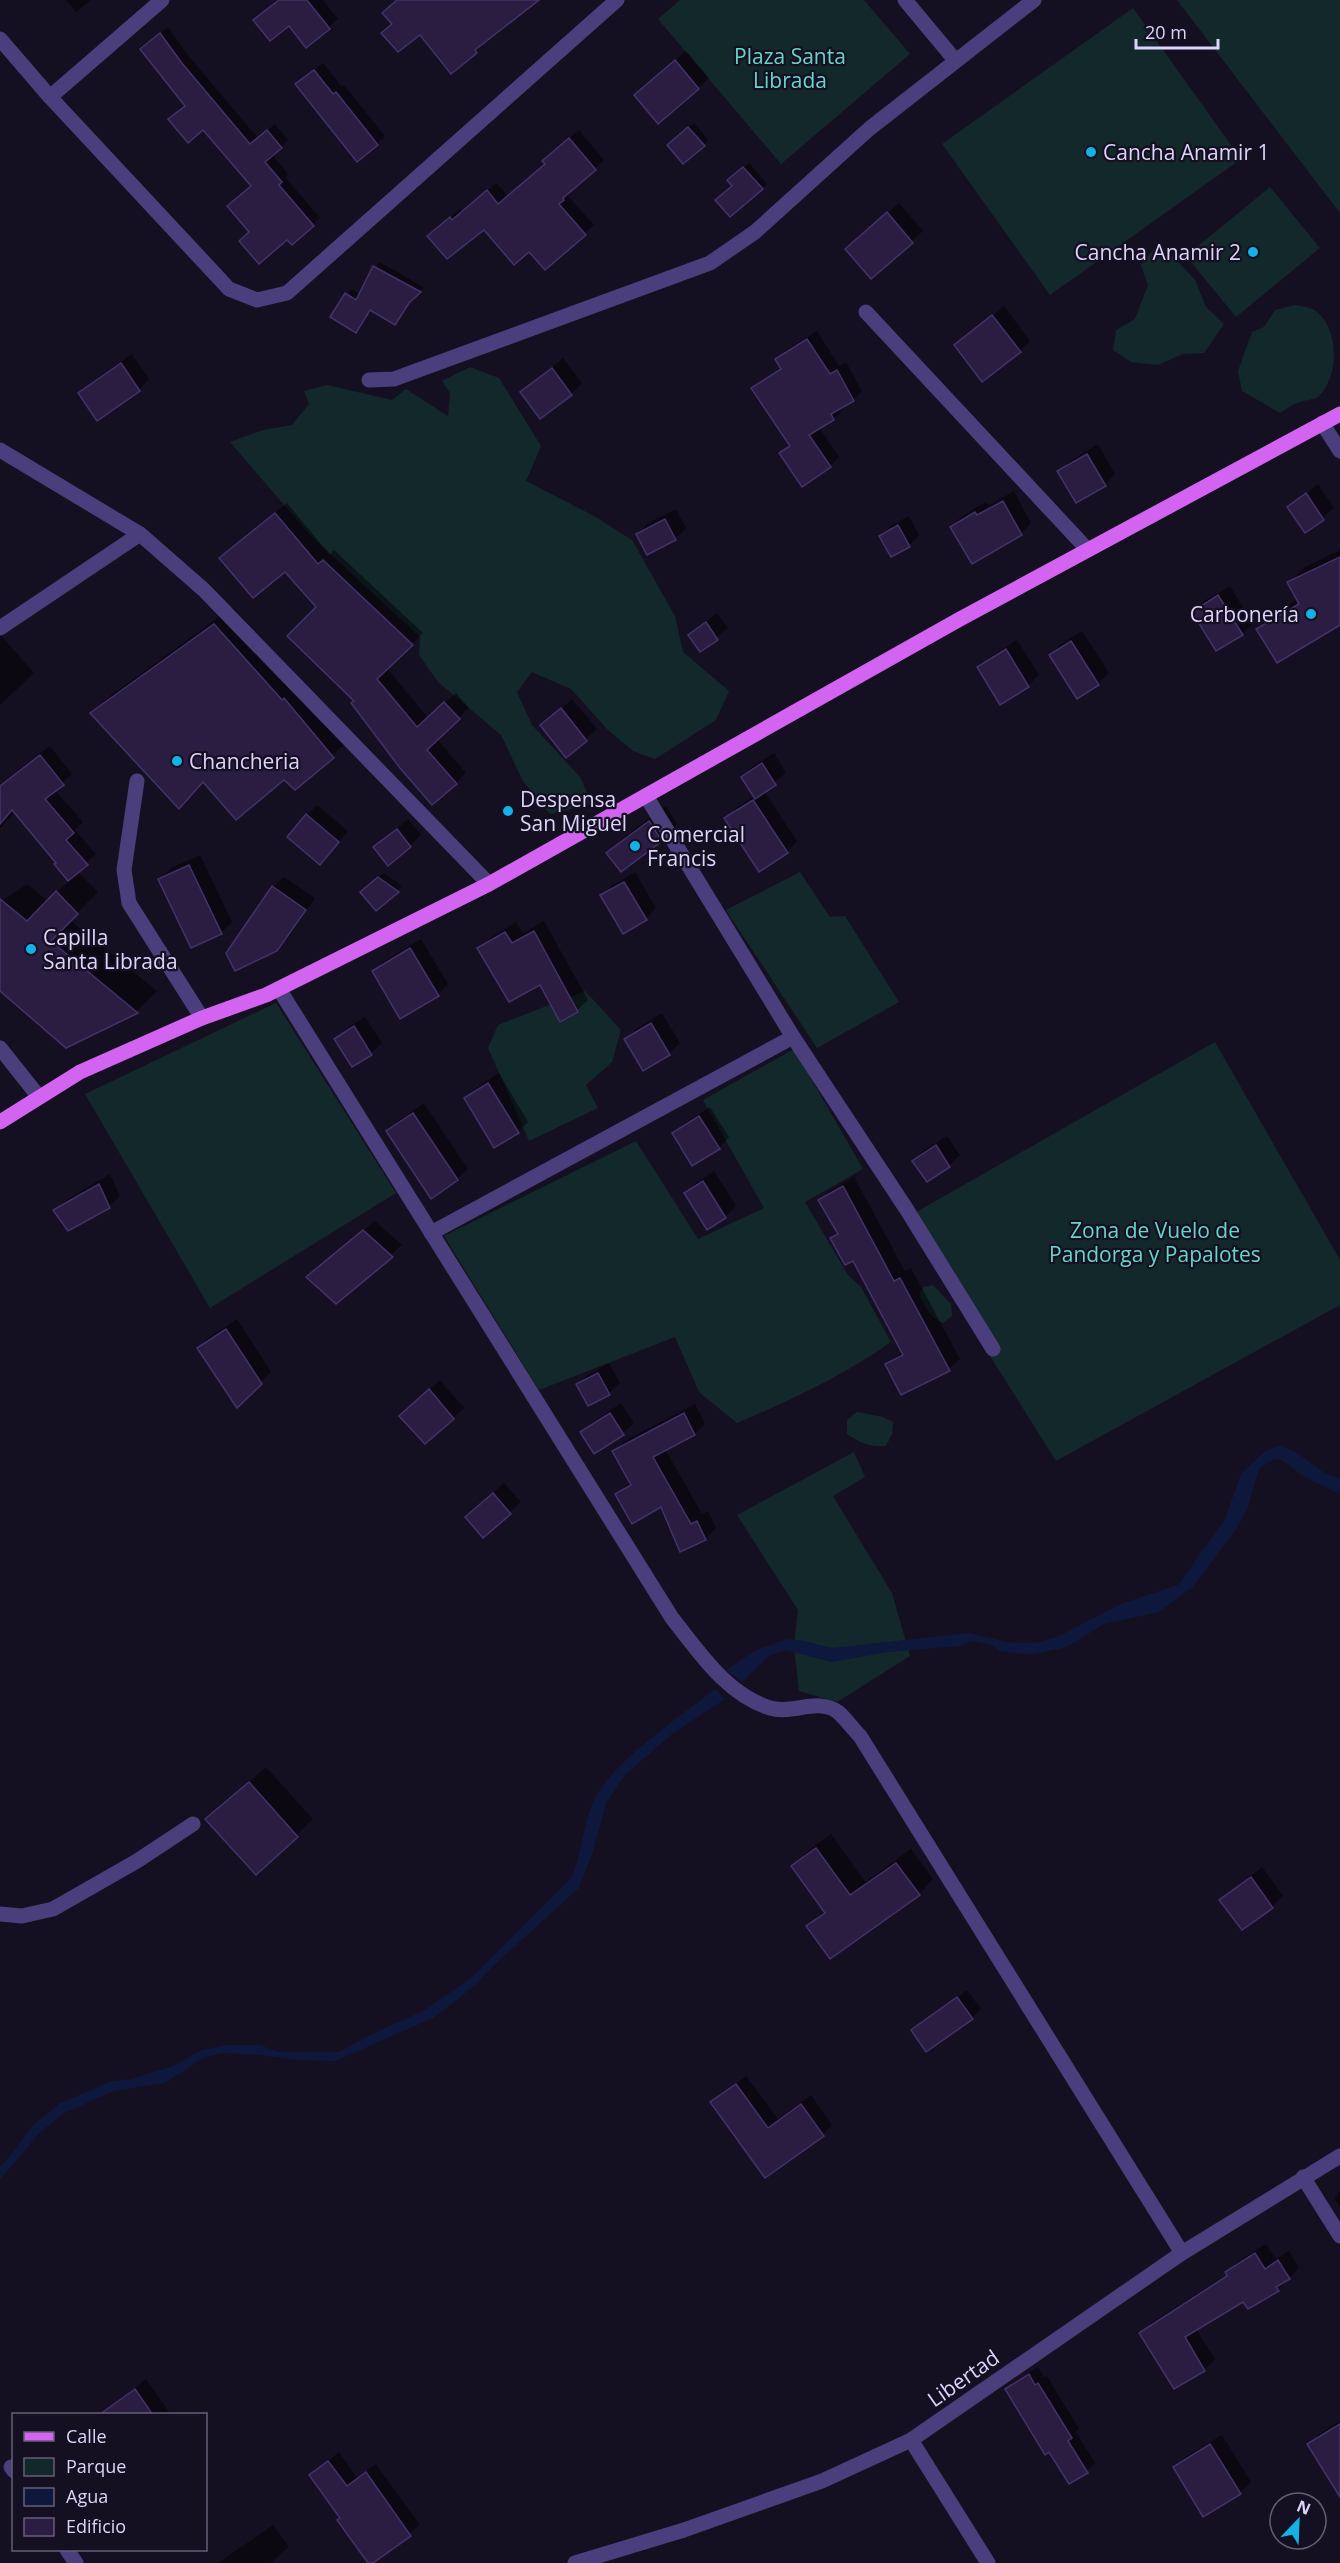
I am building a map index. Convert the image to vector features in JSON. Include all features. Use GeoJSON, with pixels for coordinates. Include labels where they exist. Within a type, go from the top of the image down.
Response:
{"type":"FeatureCollection","features":[{"type":"Feature","properties":{"kind":"main road"},"geometry":{"type":"LineString","coordinates":[[0,1122],[80,1072],[202,1018],[279,989],[489,884],[1087,549],[1340,414]]}},
{"type":"Feature","properties":{"kind":"street"},"geometry":{"type":"LineString","coordinates":[[50,97],[162,0]]}},
{"type":"Feature","properties":{"kind":"street"},"geometry":{"type":"LineString","coordinates":[[0,39],[50,97],[229,289],[257,300],[287,293],[617,0]]}},
{"type":"Feature","properties":{"kind":"street"},"geometry":{"type":"LineString","coordinates":[[905,0],[955,60]]}},
{"type":"Feature","properties":{"kind":"street"},"geometry":{"type":"LineString","coordinates":[[369,380],[394,379],[710,262],[755,232],[869,129],[1034,0]]}},
{"type":"Feature","properties":{"kind":"street"},"geometry":{"type":"LineString","coordinates":[[866,312],[1087,549]]}},
{"type":"Feature","properties":{"kind":"street"},"geometry":{"type":"LineString","coordinates":[[1322,423],[1340,451]]}},
{"type":"Feature","properties":{"kind":"street"},"geometry":{"type":"LineString","coordinates":[[0,450],[140,534],[204,590],[489,884]]}},
{"type":"Feature","properties":{"kind":"street"},"geometry":{"type":"LineString","coordinates":[[0,628],[140,534]]}},
{"type":"Feature","properties":{"kind":"street"},"geometry":{"type":"LineString","coordinates":[[137,781],[124,870],[129,903],[202,1018]]}},
{"type":"Feature","properties":{"kind":"street"},"geometry":{"type":"LineString","coordinates":[[646,796],[793,1037],[907,1210],[993,1349]]}},
{"type":"Feature","properties":{"kind":"street"},"geometry":{"type":"LineString","coordinates":[[279,989],[672,1618],[713,1670],[743,1695],[771,1709],[794,1710],[818,1705],[837,1711],[860,1736],[1182,2253]]}},
{"type":"Feature","properties":{"kind":"street"},"geometry":{"type":"LineString","coordinates":[[431,1233],[793,1037]]}},
{"type":"Feature","properties":{"kind":"street"},"geometry":{"type":"LineString","coordinates":[[0,1048],[39,1097]]}},
{"type":"Feature","properties":{"kind":"street"},"geometry":{"type":"LineString","coordinates":[[0,1914],[22,1916],[53,1909],[137,1862],[193,1824]]}},
{"type":"Feature","properties":{"kind":"street","name":"Libertad"},"geometry":{"type":"LineString","coordinates":[[575,2563],[684,2530],[812,2485],[911,2439],[1182,2253],[1340,2156]]}},
{"type":"Feature","properties":{"kind":"street"},"geometry":{"type":"LineString","coordinates":[[1303,2177],[1340,2236]]}},
{"type":"Feature","properties":{"kind":"street"},"geometry":{"type":"LineString","coordinates":[[911,2439],[988,2563]]}},
{"type":"Feature","properties":{"kind":"green space","name":"Plaza Santa Librada"},"geometry":{"type":"Polygon","coordinates":[[[680,0],[864,0],[910,54],[781,164],[658,19],[680,0]]]}},
{"type":"Feature","properties":{"kind":"green space"},"geometry":{"type":"Polygon","coordinates":[[[1177,0],[1340,0],[1340,213],[1177,0]]]}},
{"type":"Feature","properties":{"kind":"green space","name":"Cancha Anamir 1"},"geometry":{"type":"Polygon","coordinates":[[[1133,8],[1241,159],[1050,295],[942,144],[1133,8]]]}},
{"type":"Feature","properties":{"kind":"green space","name":"Cancha Anamir 2"},"geometry":{"type":"Polygon","coordinates":[[[1270,187],[1320,248],[1236,317],[1186,256],[1270,187]]]}},
{"type":"Feature","properties":{"kind":"green space"},"geometry":{"type":"Polygon","coordinates":[[[1156,246],[1168,251],[1195,280],[1206,307],[1224,324],[1204,353],[1183,354],[1158,365],[1131,362],[1113,350],[1116,330],[1135,319],[1148,285],[1141,265],[1156,246]]]}},
{"type":"Feature","properties":{"kind":"green space"},"geometry":{"type":"Polygon","coordinates":[[[1295,305],[1313,309],[1322,317],[1332,339],[1333,365],[1325,388],[1318,397],[1297,403],[1280,413],[1242,391],[1238,371],[1252,332],[1264,327],[1275,310],[1295,305]]]}},
{"type":"Feature","properties":{"kind":"green space"},"geometry":{"type":"Polygon","coordinates":[[[470,367],[499,378],[541,446],[526,481],[594,516],[632,540],[675,616],[683,652],[729,691],[716,720],[655,759],[633,751],[607,729],[571,689],[532,672],[517,692],[532,725],[580,777],[592,804],[550,814],[523,781],[501,735],[438,682],[419,655],[420,637],[310,535],[230,442],[263,430],[292,425],[309,404],[304,391],[327,385],[392,400],[406,389],[448,416],[450,393],[442,381],[470,367]]]}},
{"type":"Feature","properties":{"kind":"green space"},"geometry":{"type":"Polygon","coordinates":[[[800,872],[830,917],[845,916],[899,1002],[817,1048],[726,910],[800,872]]]}},
{"type":"Feature","properties":{"kind":"green space"},"geometry":{"type":"Polygon","coordinates":[[[585,991],[621,1030],[612,1062],[586,1085],[598,1108],[529,1141],[488,1048],[498,1025],[585,991]]]}},
{"type":"Feature","properties":{"kind":"green space"},"geometry":{"type":"Polygon","coordinates":[[[276,1003],[396,1193],[210,1308],[85,1094],[276,1003]]]}},
{"type":"Feature","properties":{"kind":"green space","name":"Zona de Vuelo de Pandorga y Papalotes"},"geometry":{"type":"Polygon","coordinates":[[[1215,1042],[1340,1260],[1340,1305],[1056,1461],[904,1219],[1215,1042]]]}},
{"type":"Feature","properties":{"kind":"green space"},"geometry":{"type":"Polygon","coordinates":[[[794,1049],[863,1169],[805,1202],[848,1275],[861,1287],[891,1342],[816,1387],[737,1423],[699,1392],[675,1337],[539,1390],[444,1236],[636,1141],[698,1239],[764,1208],[703,1100],[794,1049]]]}},
{"type":"Feature","properties":{"kind":"green space"},"geometry":{"type":"Polygon","coordinates":[[[933,1285],[951,1304],[952,1316],[943,1323],[931,1315],[919,1294],[924,1287],[933,1285]]]}},
{"type":"Feature","properties":{"kind":"green space"},"geometry":{"type":"Polygon","coordinates":[[[857,1412],[883,1417],[893,1422],[892,1434],[886,1446],[865,1444],[847,1434],[847,1420],[857,1412]]]}},
{"type":"Feature","properties":{"kind":"green space"},"geometry":{"type":"Polygon","coordinates":[[[854,1452],[865,1477],[833,1496],[892,1593],[910,1656],[837,1702],[799,1691],[794,1646],[798,1610],[737,1515],[854,1452]]]}},
{"type":"Feature","properties":{"kind":"water"},"geometry":{"type":"Polygon","coordinates":[[[1279,1446],[1294,1451],[1326,1474],[1340,1478],[1340,1494],[1306,1478],[1282,1460],[1275,1459],[1269,1462],[1259,1469],[1248,1507],[1237,1528],[1192,1588],[1159,1612],[1104,1624],[1067,1647],[1034,1654],[1000,1651],[992,1645],[972,1641],[960,1646],[889,1652],[831,1662],[785,1650],[769,1656],[742,1682],[726,1670],[756,1650],[788,1639],[831,1648],[969,1633],[1007,1642],[1025,1643],[1039,1642],[1059,1636],[1121,1604],[1178,1585],[1225,1519],[1241,1474],[1265,1451],[1279,1446]]]}},
{"type":"Feature","properties":{"kind":"water"},"geometry":{"type":"Polygon","coordinates":[[[715,1689],[725,1699],[672,1734],[623,1777],[606,1804],[593,1851],[579,1888],[492,1967],[476,1985],[433,2018],[335,2061],[295,2060],[224,2053],[205,2057],[165,2083],[114,2091],[64,2113],[39,2133],[0,2180],[0,2167],[30,2128],[60,2103],[112,2081],[132,2079],[173,2066],[202,2050],[228,2045],[260,2045],[278,2052],[339,2052],[423,2011],[470,1979],[570,1879],[578,1860],[590,1810],[603,1785],[648,1740],[715,1689]]]}},
{"type":"Feature","properties":{"kind":"building"},"geometry":{"type":"Polygon","coordinates":[[[279,0],[307,0],[330,29],[306,48],[289,26],[270,41],[253,20],[279,0]]]}},
{"type":"Feature","properties":{"kind":"building"},"geometry":{"type":"Polygon","coordinates":[[[397,0],[539,0],[475,50],[477,53],[451,74],[420,35],[398,52],[381,33],[392,24],[382,13],[397,0]]]}},
{"type":"Feature","properties":{"kind":"building"},"geometry":{"type":"Polygon","coordinates":[[[160,33],[181,62],[250,144],[267,130],[282,148],[265,162],[282,182],[279,185],[314,226],[292,245],[287,240],[259,264],[239,241],[249,232],[227,206],[251,186],[203,130],[188,143],[168,119],[185,106],[140,49],[160,33]]]}},
{"type":"Feature","properties":{"kind":"building"},"geometry":{"type":"Polygon","coordinates":[[[675,60],[699,89],[658,124],[634,95],[675,60]]]}},
{"type":"Feature","properties":{"kind":"building"},"geometry":{"type":"Polygon","coordinates":[[[314,70],[333,94],[336,92],[378,145],[357,162],[295,84],[314,70]]]}},
{"type":"Feature","properties":{"kind":"building"},"geometry":{"type":"Polygon","coordinates":[[[688,127],[705,146],[683,164],[667,145],[688,127]]]}},
{"type":"Feature","properties":{"kind":"building"},"geometry":{"type":"Polygon","coordinates":[[[569,138],[596,170],[559,204],[586,235],[545,270],[529,252],[514,265],[484,230],[447,259],[427,236],[450,217],[452,220],[487,190],[498,204],[545,164],[542,161],[569,138]]]}},
{"type":"Feature","properties":{"kind":"building"},"geometry":{"type":"Polygon","coordinates":[[[743,167],[763,189],[730,217],[715,200],[732,186],[727,180],[743,167]]]}},
{"type":"Feature","properties":{"kind":"building"},"geometry":{"type":"Polygon","coordinates":[[[887,212],[913,243],[871,279],[845,249],[887,212]]]}},
{"type":"Feature","properties":{"kind":"building"},"geometry":{"type":"Polygon","coordinates":[[[373,266],[421,292],[409,303],[395,325],[370,310],[356,333],[330,317],[345,293],[356,300],[373,266]]]}},
{"type":"Feature","properties":{"kind":"building"},"geometry":{"type":"Polygon","coordinates":[[[992,315],[1021,352],[982,382],[954,345],[992,315]]]}},
{"type":"Feature","properties":{"kind":"building"},"geometry":{"type":"Polygon","coordinates":[[[807,339],[830,374],[837,370],[854,401],[831,414],[834,420],[809,435],[831,467],[802,487],[779,453],[790,446],[751,388],[781,369],[775,359],[807,339]]]}},
{"type":"Feature","properties":{"kind":"building"},"geometry":{"type":"Polygon","coordinates":[[[121,363],[140,391],[97,421],[78,393],[121,363]]]}},
{"type":"Feature","properties":{"kind":"building"},"geometry":{"type":"Polygon","coordinates":[[[552,368],[572,395],[540,419],[520,392],[552,368]]]}},
{"type":"Feature","properties":{"kind":"building"},"geometry":{"type":"Polygon","coordinates":[[[1087,454],[1106,486],[1076,503],[1057,471],[1087,454]]]}},
{"type":"Feature","properties":{"kind":"building"},"geometry":{"type":"Polygon","coordinates":[[[1306,493],[1324,520],[1305,533],[1287,507],[1306,493]]]}},
{"type":"Feature","properties":{"kind":"building"},"geometry":{"type":"Polygon","coordinates":[[[1003,501],[1022,535],[972,564],[950,527],[975,512],[977,515],[1003,501]]]}},
{"type":"Feature","properties":{"kind":"building"},"geometry":{"type":"Polygon","coordinates":[[[275,513],[318,564],[323,560],[413,645],[377,679],[417,727],[444,702],[460,719],[427,750],[457,784],[432,805],[400,768],[351,703],[354,701],[287,636],[316,607],[285,572],[253,598],[219,558],[275,513]]]}},
{"type":"Feature","properties":{"kind":"building"},"geometry":{"type":"Polygon","coordinates":[[[665,519],[676,540],[647,555],[636,534],[665,519]]]}},
{"type":"Feature","properties":{"kind":"building"},"geometry":{"type":"Polygon","coordinates":[[[898,525],[910,547],[891,557],[879,536],[898,525]]]}},
{"type":"Feature","properties":{"kind":"building","name":"Carbonería"},"geometry":{"type":"Polygon","coordinates":[[[1340,557],[1340,625],[1277,663],[1256,629],[1299,604],[1287,582],[1340,557]]]}},
{"type":"Feature","properties":{"kind":"building"},"geometry":{"type":"Polygon","coordinates":[[[1218,595],[1243,635],[1216,651],[1192,612],[1218,595]]]}},
{"type":"Feature","properties":{"kind":"building"},"geometry":{"type":"Polygon","coordinates":[[[706,622],[718,640],[700,652],[688,635],[706,622]]]}},
{"type":"Feature","properties":{"kind":"building","name":"Chancheria"},"geometry":{"type":"Polygon","coordinates":[[[214,624],[282,700],[284,698],[334,758],[295,790],[284,780],[236,820],[203,782],[179,809],[90,713],[214,624]]]}},
{"type":"Feature","properties":{"kind":"building"},"geometry":{"type":"Polygon","coordinates":[[[1071,641],[1099,685],[1077,699],[1049,655],[1071,641]]]}},
{"type":"Feature","properties":{"kind":"building"},"geometry":{"type":"Polygon","coordinates":[[[1006,649],[1029,687],[1000,705],[977,667],[1006,649]]]}},
{"type":"Feature","properties":{"kind":"building"},"geometry":{"type":"Polygon","coordinates":[[[561,708],[587,741],[566,758],[540,725],[561,708]]]}},
{"type":"Feature","properties":{"kind":"building"},"geometry":{"type":"Polygon","coordinates":[[[40,755],[64,785],[45,799],[74,833],[66,840],[88,865],[68,881],[12,810],[0,824],[0,786],[40,755]]]}},
{"type":"Feature","properties":{"kind":"building"},"geometry":{"type":"Polygon","coordinates":[[[762,763],[776,785],[755,799],[741,777],[762,763]]]}},
{"type":"Feature","properties":{"kind":"building"},"geometry":{"type":"Polygon","coordinates":[[[753,800],[788,853],[759,872],[724,818],[753,800]]]}},
{"type":"Feature","properties":{"kind":"building"},"geometry":{"type":"Polygon","coordinates":[[[306,814],[339,842],[320,865],[287,837],[306,814]]]}},
{"type":"Feature","properties":{"kind":"building","name":"Comercial Francis"},"geometry":{"type":"Polygon","coordinates":[[[649,821],[662,841],[621,872],[606,853],[649,821]]]}},
{"type":"Feature","properties":{"kind":"building"},"geometry":{"type":"Polygon","coordinates":[[[397,829],[411,847],[388,866],[373,847],[397,829]]]}},
{"type":"Feature","properties":{"kind":"building"},"geometry":{"type":"Polygon","coordinates":[[[189,865],[222,934],[191,948],[158,879],[189,865]]]}},
{"type":"Feature","properties":{"kind":"building"},"geometry":{"type":"Polygon","coordinates":[[[378,877],[399,892],[376,911],[360,892],[378,877]]]}},
{"type":"Feature","properties":{"kind":"building"},"geometry":{"type":"Polygon","coordinates":[[[624,882],[647,920],[623,934],[600,895],[624,882]]]}},
{"type":"Feature","properties":{"kind":"building"},"geometry":{"type":"Polygon","coordinates":[[[272,886],[306,910],[277,951],[235,971],[226,953],[272,886]]]}},
{"type":"Feature","properties":{"kind":"building","name":"Capilla Santa Librada"},"geometry":{"type":"Polygon","coordinates":[[[56,891],[78,914],[51,941],[138,1013],[66,1048],[0,991],[0,899],[27,921],[56,891]]]}},
{"type":"Feature","properties":{"kind":"building"},"geometry":{"type":"Polygon","coordinates":[[[534,931],[578,1012],[560,1022],[540,985],[509,1002],[477,948],[505,932],[512,943],[534,931]]]}},
{"type":"Feature","properties":{"kind":"building"},"geometry":{"type":"Polygon","coordinates":[[[410,948],[439,996],[400,1019],[372,971],[410,948]]]}},
{"type":"Feature","properties":{"kind":"building"},"geometry":{"type":"Polygon","coordinates":[[[651,1023],[670,1055],[643,1071],[624,1039],[651,1023]]]}},
{"type":"Feature","properties":{"kind":"building"},"geometry":{"type":"Polygon","coordinates":[[[354,1026],[372,1055],[352,1067],[334,1039],[354,1026]]]}},
{"type":"Feature","properties":{"kind":"building"},"geometry":{"type":"Polygon","coordinates":[[[488,1083],[519,1133],[494,1148],[464,1098],[488,1083]]]}},
{"type":"Feature","properties":{"kind":"building"},"geometry":{"type":"Polygon","coordinates":[[[413,1113],[458,1180],[431,1199],[386,1131],[413,1113]]]}},
{"type":"Feature","properties":{"kind":"building"},"geometry":{"type":"Polygon","coordinates":[[[699,1116],[720,1149],[692,1166],[672,1133],[699,1116]]]}},
{"type":"Feature","properties":{"kind":"building"},"geometry":{"type":"Polygon","coordinates":[[[936,1145],[950,1167],[927,1182],[912,1161],[936,1145]]]}},
{"type":"Feature","properties":{"kind":"building"},"geometry":{"type":"Polygon","coordinates":[[[703,1181],[726,1218],[707,1230],[684,1193],[703,1181]]]}},
{"type":"Feature","properties":{"kind":"building"},"geometry":{"type":"Polygon","coordinates":[[[99,1184],[110,1208],[68,1231],[53,1210],[99,1184]]]}},
{"type":"Feature","properties":{"kind":"building"},"geometry":{"type":"Polygon","coordinates":[[[843,1186],[894,1281],[900,1278],[950,1371],[901,1395],[885,1364],[903,1355],[853,1261],[845,1265],[830,1238],[838,1234],[818,1200],[843,1186]]]}},
{"type":"Feature","properties":{"kind":"building"},"geometry":{"type":"Polygon","coordinates":[[[363,1230],[393,1257],[336,1304],[306,1277],[363,1230]]]}},
{"type":"Feature","properties":{"kind":"building"},"geometry":{"type":"Polygon","coordinates":[[[226,1329],[262,1384],[237,1408],[197,1348],[226,1329]]]}},
{"type":"Feature","properties":{"kind":"building"},"geometry":{"type":"Polygon","coordinates":[[[598,1373],[610,1395],[588,1406],[576,1384],[598,1373]]]}},
{"type":"Feature","properties":{"kind":"building"},"geometry":{"type":"Polygon","coordinates":[[[429,1389],[454,1419],[425,1444],[399,1416],[429,1389]]]}},
{"type":"Feature","properties":{"kind":"building"},"geometry":{"type":"Polygon","coordinates":[[[610,1413],[624,1435],[594,1454],[580,1432],[610,1413]]]}},
{"type":"Feature","properties":{"kind":"building"},"geometry":{"type":"Polygon","coordinates":[[[684,1413],[695,1435],[653,1457],[691,1524],[697,1521],[706,1540],[680,1552],[661,1507],[632,1524],[615,1494],[631,1485],[612,1451],[684,1413]]]}},
{"type":"Feature","properties":{"kind":"building"},"geometry":{"type":"Polygon","coordinates":[[[493,1493],[511,1514],[483,1538],[465,1517],[493,1493]]]}},
{"type":"Feature","properties":{"kind":"building"},"geometry":{"type":"Polygon","coordinates":[[[249,1782],[298,1837],[256,1875],[205,1819],[249,1782]]]}},
{"type":"Feature","properties":{"kind":"building"},"geometry":{"type":"Polygon","coordinates":[[[816,1848],[850,1895],[896,1863],[920,1895],[830,1959],[806,1926],[825,1913],[791,1866],[816,1848]]]}},
{"type":"Feature","properties":{"kind":"building"},"geometry":{"type":"Polygon","coordinates":[[[1251,1877],[1273,1908],[1242,1930],[1219,1900],[1251,1877]]]}},
{"type":"Feature","properties":{"kind":"building"},"geometry":{"type":"Polygon","coordinates":[[[957,1997],[973,2019],[926,2052],[911,2030],[957,1997]]]}},
{"type":"Feature","properties":{"kind":"building"},"geometry":{"type":"Polygon","coordinates":[[[736,2084],[768,2128],[801,2104],[824,2136],[765,2178],[710,2102],[736,2084]]]}},
{"type":"Feature","properties":{"kind":"building"},"geometry":{"type":"Polygon","coordinates":[[[1255,2253],[1265,2269],[1278,2260],[1290,2279],[1276,2287],[1279,2291],[1248,2309],[1243,2302],[1185,2337],[1205,2371],[1174,2389],[1139,2333],[1227,2276],[1225,2272],[1255,2253]]]}},
{"type":"Feature","properties":{"kind":"building"},"geometry":{"type":"Polygon","coordinates":[[[1029,2374],[1035,2385],[1038,2383],[1072,2438],[1068,2441],[1088,2473],[1069,2484],[1049,2452],[1045,2455],[1005,2389],[1029,2374]]]}},
{"type":"Feature","properties":{"kind":"building"},"geometry":{"type":"Polygon","coordinates":[[[135,2389],[152,2413],[102,2413],[135,2389]]]}},
{"type":"Feature","properties":{"kind":"building"},"geometry":{"type":"Polygon","coordinates":[[[1340,2424],[1340,2497],[1307,2444],[1340,2424]]]}},
{"type":"Feature","properties":{"kind":"building"},"geometry":{"type":"Polygon","coordinates":[[[1210,2444],[1241,2494],[1203,2517],[1173,2467],[1210,2444]]]}},
{"type":"Feature","properties":{"kind":"building"},"geometry":{"type":"Polygon","coordinates":[[[328,2461],[347,2486],[366,2472],[411,2536],[373,2563],[368,2563],[337,2520],[340,2518],[309,2475],[328,2461]]]}},
{"type":"Feature","properties":{"kind":"place","name":"Cancha Anamir 1"},"geometry":{"type":"Point","coordinates":[1091,152]}},
{"type":"Feature","properties":{"kind":"place","name":"Cancha Anamir 2"},"geometry":{"type":"Point","coordinates":[1253,252]}},
{"type":"Feature","properties":{"kind":"place","name":"Carbonería"},"geometry":{"type":"Point","coordinates":[1311,614]}},
{"type":"Feature","properties":{"kind":"place","name":"Chancheria"},"geometry":{"type":"Point","coordinates":[177,761]}},
{"type":"Feature","properties":{"kind":"place","name":"Despensa San Miguel"},"geometry":{"type":"Point","coordinates":[508,811]}},
{"type":"Feature","properties":{"kind":"place","name":"Comercial Francis"},"geometry":{"type":"Point","coordinates":[635,846]}},
{"type":"Feature","properties":{"kind":"place","name":"Capilla Santa Librada"},"geometry":{"type":"Point","coordinates":[31,949]}}]}
